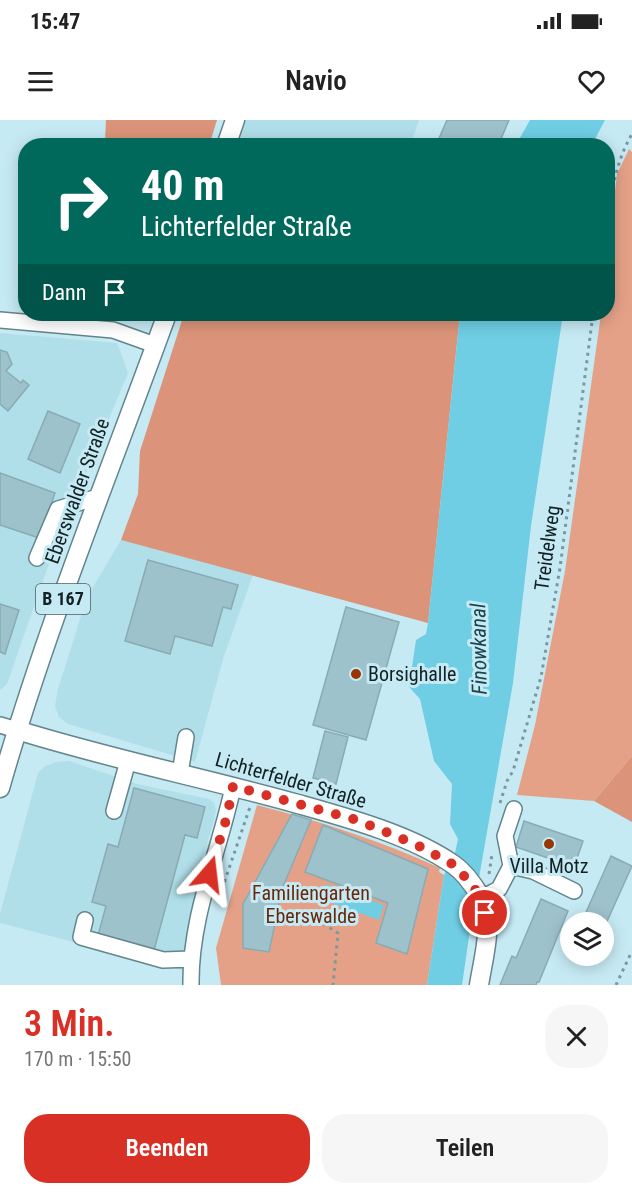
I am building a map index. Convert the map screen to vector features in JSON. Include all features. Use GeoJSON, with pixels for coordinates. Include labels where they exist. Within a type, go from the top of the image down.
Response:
{"type":"FeatureCollection","features":[{"type":"Feature","properties":{"kind":"main road"},"geometry":{"type":"LineString","coordinates":[[229,138],[235,120]]}},
{"type":"Feature","properties":{"kind":"main road","name":"Eberswalder Straße"},"geometry":{"type":"LineString","coordinates":[[0,788],[9,727],[165,321]]}},
{"type":"Feature","properties":{"kind":"main road","name":"Lichterfelder Straße"},"geometry":{"type":"LineString","coordinates":[[9,727],[128,761],[233,786],[357,820],[442,858],[456,866],[482,898],[488,927],[480,985]]}},
{"type":"Feature","properties":{"kind":"lane"},"geometry":{"type":"LineString","coordinates":[[0,320],[113,330],[156,345]]}},
{"type":"Feature","properties":{"kind":"lane"},"geometry":{"type":"LineString","coordinates":[[37,558],[58,509],[98,497]]}},
{"type":"Feature","properties":{"kind":"lane"},"geometry":{"type":"LineString","coordinates":[[180,773],[186,736]]}},
{"type":"Feature","properties":{"kind":"lane"},"geometry":{"type":"LineString","coordinates":[[114,811],[128,761]]}},
{"type":"Feature","properties":{"kind":"lane"},"geometry":{"type":"LineString","coordinates":[[191,985],[191,959],[203,893],[227,817],[233,786]]}},
{"type":"Feature","properties":{"kind":"lane"},"geometry":{"type":"LineString","coordinates":[[482,898],[499,889],[512,866],[506,836],[514,809]]}},
{"type":"Feature","properties":{"kind":"lane"},"geometry":{"type":"LineString","coordinates":[[512,866],[532,871],[574,891]]}},
{"type":"Feature","properties":{"kind":"lane"},"geometry":{"type":"LineString","coordinates":[[85,920],[81,938],[163,960],[191,959]]}},
{"type":"Feature","properties":{"kind":"path"},"geometry":{"type":"LineString","coordinates":[[615,174],[632,134]]}},
{"type":"Feature","properties":{"kind":"path","name":"Treidelweg"},"geometry":{"type":"LineString","coordinates":[[507,781],[513,771],[541,677],[560,568],[592,321]]}},
{"type":"Feature","properties":{"kind":"path"},"geometry":{"type":"LineString","coordinates":[[221,892],[255,792]]}},
{"type":"Feature","properties":{"kind":"path"},"geometry":{"type":"LineString","coordinates":[[304,912],[338,933],[333,985]]}},
{"type":"Feature","properties":{"kind":"path"},"geometry":{"type":"LineString","coordinates":[[616,985],[632,951]]}},
{"type":"Feature","properties":{"kind":"shaded area"},"geometry":{"type":"Polygon","coordinates":[[[106,120],[217,120],[211,138],[105,138],[106,120]]]}},
{"type":"Feature","properties":{"kind":"shaded area"},"geometry":{"type":"Polygon","coordinates":[[[246,120],[419,120],[413,138],[240,138],[246,120]]]}},
{"type":"Feature","properties":{"kind":"shaded area"},"geometry":{"type":"Polygon","coordinates":[[[182,321],[459,321],[428,623],[121,540],[138,494],[140,451],[182,321]]]}},
{"type":"Feature","properties":{"kind":"shaded area"},"geometry":{"type":"Polygon","coordinates":[[[0,333],[117,343],[128,373],[50,561],[7,684],[0,690],[0,333]]]}},
{"type":"Feature","properties":{"kind":"shaded area"},"geometry":{"type":"Polygon","coordinates":[[[121,540],[253,575],[223,659],[195,762],[68,724],[59,717],[55,706],[58,689],[87,597],[121,540]]]}},
{"type":"Feature","properties":{"kind":"shaded area"},"geometry":{"type":"Polygon","coordinates":[[[632,756],[632,822],[594,801],[632,756]]]}},
{"type":"Feature","properties":{"kind":"shaded area"},"geometry":{"type":"Polygon","coordinates":[[[69,761],[137,784],[209,799],[214,803],[216,810],[214,821],[200,865],[203,867],[183,955],[182,970],[0,923],[0,914],[38,773],[45,766],[69,761]]]}},
{"type":"Feature","properties":{"kind":"green space"},"geometry":{"type":"Polygon","coordinates":[[[629,149],[632,152],[632,756],[594,801],[517,795],[535,725],[565,571],[600,321],[615,321],[617,174],[629,149]]]}},
{"type":"Feature","properties":{"kind":"green space","name":"Familiengarten Eberswalde"},"geometry":{"type":"Polygon","coordinates":[[[257,805],[350,832],[440,868],[439,872],[444,875],[427,985],[221,985],[216,948],[257,805]]]}},
{"type":"Feature","properties":{"kind":"water"},"geometry":{"type":"Polygon","coordinates":[[[530,120],[605,120],[596,138],[520,138],[530,120]]]}},
{"type":"Feature","properties":{"kind":"water","name":"Finowkanal"},"geometry":{"type":"Polygon","coordinates":[[[459,321],[562,321],[531,526],[513,683],[479,878],[466,916],[470,930],[462,985],[427,985],[444,875],[455,853],[458,839],[450,824],[452,784],[434,761],[420,699],[409,687],[416,640],[426,634],[459,321]]]}},
{"type":"Feature","properties":{"kind":"water"},"geometry":{"type":"Polygon","coordinates":[[[325,884],[384,905],[379,920],[320,899],[325,884]]]}},
{"type":"Feature","properties":{"kind":"building"},"geometry":{"type":"Polygon","coordinates":[[[447,120],[509,120],[501,138],[439,138],[447,120]]]}},
{"type":"Feature","properties":{"kind":"building"},"geometry":{"type":"Polygon","coordinates":[[[0,350],[7,352],[12,364],[6,371],[21,383],[23,380],[29,385],[8,411],[0,404],[0,350]]]}},
{"type":"Feature","properties":{"kind":"building"},"geometry":{"type":"Polygon","coordinates":[[[48,411],[80,424],[60,473],[28,459],[48,411]]]}},
{"type":"Feature","properties":{"kind":"building"},"geometry":{"type":"Polygon","coordinates":[[[0,473],[55,493],[39,538],[0,525],[0,473]]]}},
{"type":"Feature","properties":{"kind":"building"},"geometry":{"type":"Polygon","coordinates":[[[148,560],[238,585],[231,609],[223,607],[212,646],[175,636],[170,654],[125,641],[148,560]]]}},
{"type":"Feature","properties":{"kind":"building"},"geometry":{"type":"Polygon","coordinates":[[[0,604],[19,610],[5,654],[0,652],[0,604]]]}},
{"type":"Feature","properties":{"kind":"building","name":"Borsighalle"},"geometry":{"type":"Polygon","coordinates":[[[346,607],[399,622],[366,740],[313,725],[346,607]]]}},
{"type":"Feature","properties":{"kind":"building"},"geometry":{"type":"Polygon","coordinates":[[[325,731],[348,737],[336,784],[313,778],[325,731]]]}},
{"type":"Feature","properties":{"kind":"building"},"geometry":{"type":"Polygon","coordinates":[[[134,788],[205,807],[197,838],[185,835],[153,954],[97,939],[106,906],[92,902],[108,844],[118,847],[134,788]]]}},
{"type":"Feature","properties":{"kind":"building"},"geometry":{"type":"Polygon","coordinates":[[[292,814],[311,820],[282,889],[269,952],[243,948],[243,904],[292,814]]]}},
{"type":"Feature","properties":{"kind":"building","name":"Villa Motz"},"geometry":{"type":"Polygon","coordinates":[[[524,821],[583,841],[574,867],[516,847],[524,821]]]}},
{"type":"Feature","properties":{"kind":"building"},"geometry":{"type":"Polygon","coordinates":[[[323,825],[428,869],[407,954],[376,943],[388,903],[305,872],[323,825]]]}},
{"type":"Feature","properties":{"kind":"building"},"geometry":{"type":"Polygon","coordinates":[[[611,856],[632,866],[611,912],[586,912],[611,856]]]}},
{"type":"Feature","properties":{"kind":"building"},"geometry":{"type":"Polygon","coordinates":[[[541,899],[568,911],[560,912],[560,931],[536,985],[500,985],[512,956],[516,958],[541,899]]]}},
{"type":"Feature","properties":{"kind":"place","name":"Borsighalle"},"geometry":{"type":"Point","coordinates":[356,674]}},
{"type":"Feature","properties":{"kind":"place","name":"Villa Motz"},"geometry":{"type":"Point","coordinates":[549,844]}},
{"type":"Feature","properties":{"kind":"route"},"geometry":{"type":"LineString","coordinates":[[209,874],[227,817],[233,786],[357,820],[417,845],[456,866],[482,898],[485,913]]}}]}
